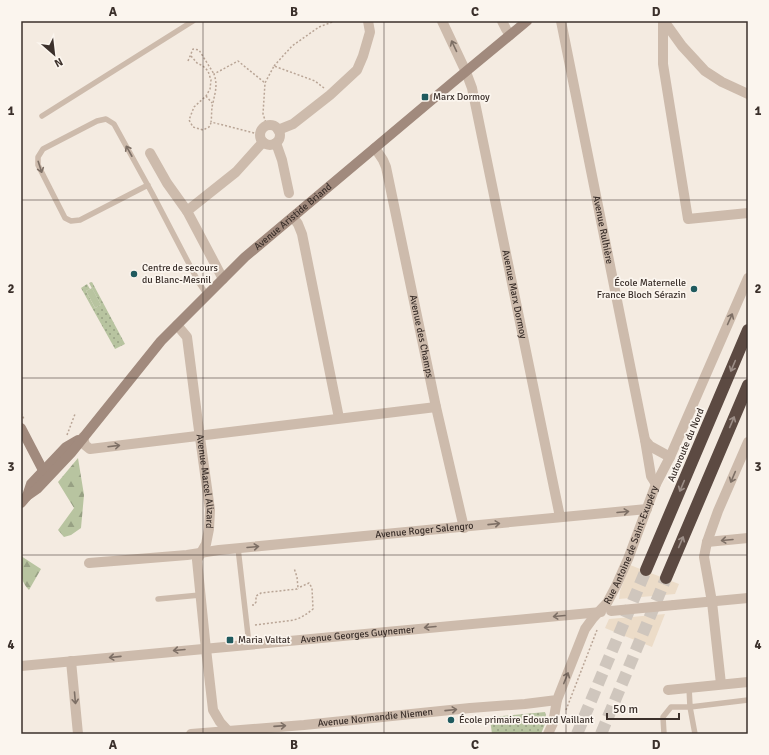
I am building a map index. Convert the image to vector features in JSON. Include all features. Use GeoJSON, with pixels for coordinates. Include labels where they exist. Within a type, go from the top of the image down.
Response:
{"type":"FeatureCollection","features":[{"type":"Feature","properties":{"kind":"highway","name":"Autoroute du Nord"},"geometry":{"type":"LineString","coordinates":[[646,570],[748,330]]}},
{"type":"Feature","properties":{"kind":"highway"},"geometry":{"type":"LineString","coordinates":[[666,578],[748,385]]}},
{"type":"Feature","properties":{"kind":"street"},"geometry":{"type":"LineString","coordinates":[[278,130],[293,124],[330,95],[356,70],[364,56],[370,32],[368,21]]}},
{"type":"Feature","properties":{"kind":"street","name":"Avenue Marx Dormoy"},"geometry":{"type":"LineString","coordinates":[[442,21],[472,88],[560,517]]}},
{"type":"Feature","properties":{"kind":"street"},"geometry":{"type":"LineString","coordinates":[[502,21],[510,35]]}},
{"type":"Feature","properties":{"kind":"street","name":"Avenue Aristide Briand"},"geometry":{"type":"LineString","coordinates":[[24,499],[31,484],[71,453],[161,341],[245,257],[527,21]]}},
{"type":"Feature","properties":{"kind":"street","name":"Avenue Rulhière"},"geometry":{"type":"LineString","coordinates":[[561,21],[651,476],[656,484]]}},
{"type":"Feature","properties":{"kind":"street"},"geometry":{"type":"LineString","coordinates":[[664,21],[682,46],[705,71],[722,82],[748,94]]}},
{"type":"Feature","properties":{"kind":"street"},"geometry":{"type":"LineString","coordinates":[[664,21],[663,64],[688,219],[748,213]]}},
{"type":"Feature","properties":{"kind":"street"},"geometry":{"type":"LineString","coordinates":[[187,211],[236,172],[261,138],[263,128],[273,126],[278,130],[279,138],[271,145],[266,144],[261,138]]}},
{"type":"Feature","properties":{"kind":"street"},"geometry":{"type":"LineString","coordinates":[[276,142],[290,193]]}},
{"type":"Feature","properties":{"kind":"street","name":"Avenue des Champs"},"geometry":{"type":"LineString","coordinates":[[375,148],[386,167],[436,407],[464,528]]}},
{"type":"Feature","properties":{"kind":"street"},"geometry":{"type":"LineString","coordinates":[[150,153],[167,183],[187,211],[223,279]]}},
{"type":"Feature","properties":{"kind":"street"},"geometry":{"type":"LineString","coordinates":[[293,217],[302,234],[340,418]]}},
{"type":"Feature","properties":{"kind":"street","name":"Rue Antoine de Saint-Exupéry"},"geometry":{"type":"LineString","coordinates":[[598,612],[607,603],[616,586],[656,484],[670,457],[748,278]]}},
{"type":"Feature","properties":{"kind":"street","name":"Avenue Marcel Alizard"},"geometry":{"type":"LineString","coordinates":[[177,325],[187,337],[210,510],[209,529],[206,544],[200,552],[197,560],[213,710],[220,722],[229,732]]}},
{"type":"Feature","properties":{"kind":"street"},"geometry":{"type":"LineString","coordinates":[[83,437],[85,445],[90,449],[436,407]]}},
{"type":"Feature","properties":{"kind":"street"},"geometry":{"type":"LineString","coordinates":[[21,428],[45,474]]}},
{"type":"Feature","properties":{"kind":"street","name":"Avenue Aristide Briand"},"geometry":{"type":"LineString","coordinates":[[45,474],[66,447],[83,437]]}},
{"type":"Feature","properties":{"kind":"street"},"geometry":{"type":"LineString","coordinates":[[645,440],[650,446],[670,457]]}},
{"type":"Feature","properties":{"kind":"street"},"geometry":{"type":"LineString","coordinates":[[721,684],[712,602],[704,557],[707,542],[718,512],[748,442]]}},
{"type":"Feature","properties":{"kind":"street","name":"Avenue Roger Salengro"},"geometry":{"type":"LineString","coordinates":[[89,563],[187,555],[200,552],[238,548],[464,528],[647,509]]}},
{"type":"Feature","properties":{"kind":"street"},"geometry":{"type":"LineString","coordinates":[[707,542],[748,538]]}},
{"type":"Feature","properties":{"kind":"street","name":"Avenue Georges Guynemer"},"geometry":{"type":"LineString","coordinates":[[21,666],[748,598]]}},
{"type":"Feature","properties":{"kind":"street"},"geometry":{"type":"LineString","coordinates":[[548,734],[553,724],[557,700],[585,630],[598,612]]}},
{"type":"Feature","properties":{"kind":"street"},"geometry":{"type":"LineString","coordinates":[[71,661],[78,734]]}},
{"type":"Feature","properties":{"kind":"street"},"geometry":{"type":"LineString","coordinates":[[668,690],[748,682]]}},
{"type":"Feature","properties":{"kind":"street","name":"Avenue Normandie Niemen"},"geometry":{"type":"LineString","coordinates":[[191,734],[229,732],[557,700]]}},
{"type":"Feature","properties":{"kind":"lane"},"geometry":{"type":"LineString","coordinates":[[42,116],[193,21]]}},
{"type":"Feature","properties":{"kind":"lane"},"geometry":{"type":"LineString","coordinates":[[148,185],[80,220],[72,221],[65,218],[38,166],[38,157],[43,149],[97,121],[106,119],[114,124],[148,185],[199,283],[207,295]]}},
{"type":"Feature","properties":{"kind":"lane"},"geometry":{"type":"LineString","coordinates":[[238,548],[249,644]]}},
{"type":"Feature","properties":{"kind":"lane"},"geometry":{"type":"LineString","coordinates":[[158,598],[200,595]]}},
{"type":"Feature","properties":{"kind":"lane"},"geometry":{"type":"LineString","coordinates":[[689,688],[690,706],[695,734]]}},
{"type":"Feature","properties":{"kind":"lane"},"geometry":{"type":"LineString","coordinates":[[664,734],[663,717],[671,707],[748,700]]}},
{"type":"Feature","properties":{"kind":"path"},"geometry":{"type":"LineString","coordinates":[[267,126],[263,114],[265,83],[274,66],[292,46],[319,27],[335,21]]}},
{"type":"Feature","properties":{"kind":"path"},"geometry":{"type":"LineString","coordinates":[[188,61],[194,49],[199,50],[214,74],[217,82],[212,103],[211,122],[209,127],[203,130],[193,127],[189,120],[194,108],[206,96],[210,89],[211,80],[208,71],[197,63],[191,56]]}},
{"type":"Feature","properties":{"kind":"path"},"geometry":{"type":"LineString","coordinates":[[214,74],[238,61],[265,83]]}},
{"type":"Feature","properties":{"kind":"path"},"geometry":{"type":"LineString","coordinates":[[274,66],[315,81],[330,95]]}},
{"type":"Feature","properties":{"kind":"path"},"geometry":{"type":"LineString","coordinates":[[206,96],[212,103]]}},
{"type":"Feature","properties":{"kind":"path"},"geometry":{"type":"LineString","coordinates":[[211,122],[261,138]]}},
{"type":"Feature","properties":{"kind":"path"},"geometry":{"type":"LineString","coordinates":[[66,447],[63,445],[75,414]]}},
{"type":"Feature","properties":{"kind":"path"},"geometry":{"type":"LineString","coordinates":[[294,568],[298,588]]}},
{"type":"Feature","properties":{"kind":"path"},"geometry":{"type":"LineString","coordinates":[[245,607],[254,605],[256,602],[256,596],[261,593],[297,589],[309,583],[312,588],[313,609],[307,614],[294,620],[247,626]]}},
{"type":"Feature","properties":{"kind":"path"},"geometry":{"type":"LineString","coordinates":[[565,711],[597,632],[598,612]]}},
{"type":"Feature","properties":{"kind":"green space"},"geometry":{"type":"Polygon","coordinates":[[[92,282],[125,344],[115,349],[81,288],[87,284],[90,289],[86,291],[95,308],[101,305],[89,283],[92,282]]]}},
{"type":"Feature","properties":{"kind":"green space"},"geometry":{"type":"Polygon","coordinates":[[[92,288],[101,305],[95,308],[86,291],[92,288]]]}},
{"type":"Feature","properties":{"kind":"green space"},"geometry":{"type":"Polygon","coordinates":[[[78,458],[84,495],[81,528],[71,535],[64,537],[58,530],[74,508],[58,482],[78,458]]]}},
{"type":"Feature","properties":{"kind":"green space"},"geometry":{"type":"Polygon","coordinates":[[[21,556],[41,569],[29,590],[22,579],[21,556]]]}},
{"type":"Feature","properties":{"kind":"green space"},"geometry":{"type":"Polygon","coordinates":[[[545,712],[546,720],[541,734],[492,734],[490,719],[492,717],[545,712]]]}},
{"type":"Feature","properties":{"kind":"shaded area"},"geometry":{"type":"Polygon","coordinates":[[[630,565],[679,584],[675,594],[619,599],[620,591],[630,565]]]}},
{"type":"Feature","properties":{"kind":"shaded area"},"geometry":{"type":"Polygon","coordinates":[[[665,614],[652,647],[605,628],[609,619],[665,614]]]}},
{"type":"Feature","properties":{"kind":"tunnel"},"geometry":{"type":"LineString","coordinates":[[577,734],[646,570]]}},
{"type":"Feature","properties":{"kind":"tunnel"},"geometry":{"type":"LineString","coordinates":[[601,734],[666,578]]}},
{"type":"Feature","properties":{"kind":"place","name":"Marx Dormoy"},"geometry":{"type":"Point","coordinates":[425,97]}},
{"type":"Feature","properties":{"kind":"place","name":"Centre de secours du Blanc-Mesnil"},"geometry":{"type":"Point","coordinates":[134,274]}},
{"type":"Feature","properties":{"kind":"place","name":"École Maternelle France Bloch Sérazin"},"geometry":{"type":"Point","coordinates":[694,289]}},
{"type":"Feature","properties":{"kind":"place","name":"Maria Valtat"},"geometry":{"type":"Point","coordinates":[230,640]}},
{"type":"Feature","properties":{"kind":"place","name":"École primaire Edouard Vaillant"},"geometry":{"type":"Point","coordinates":[451,720]}}]}
